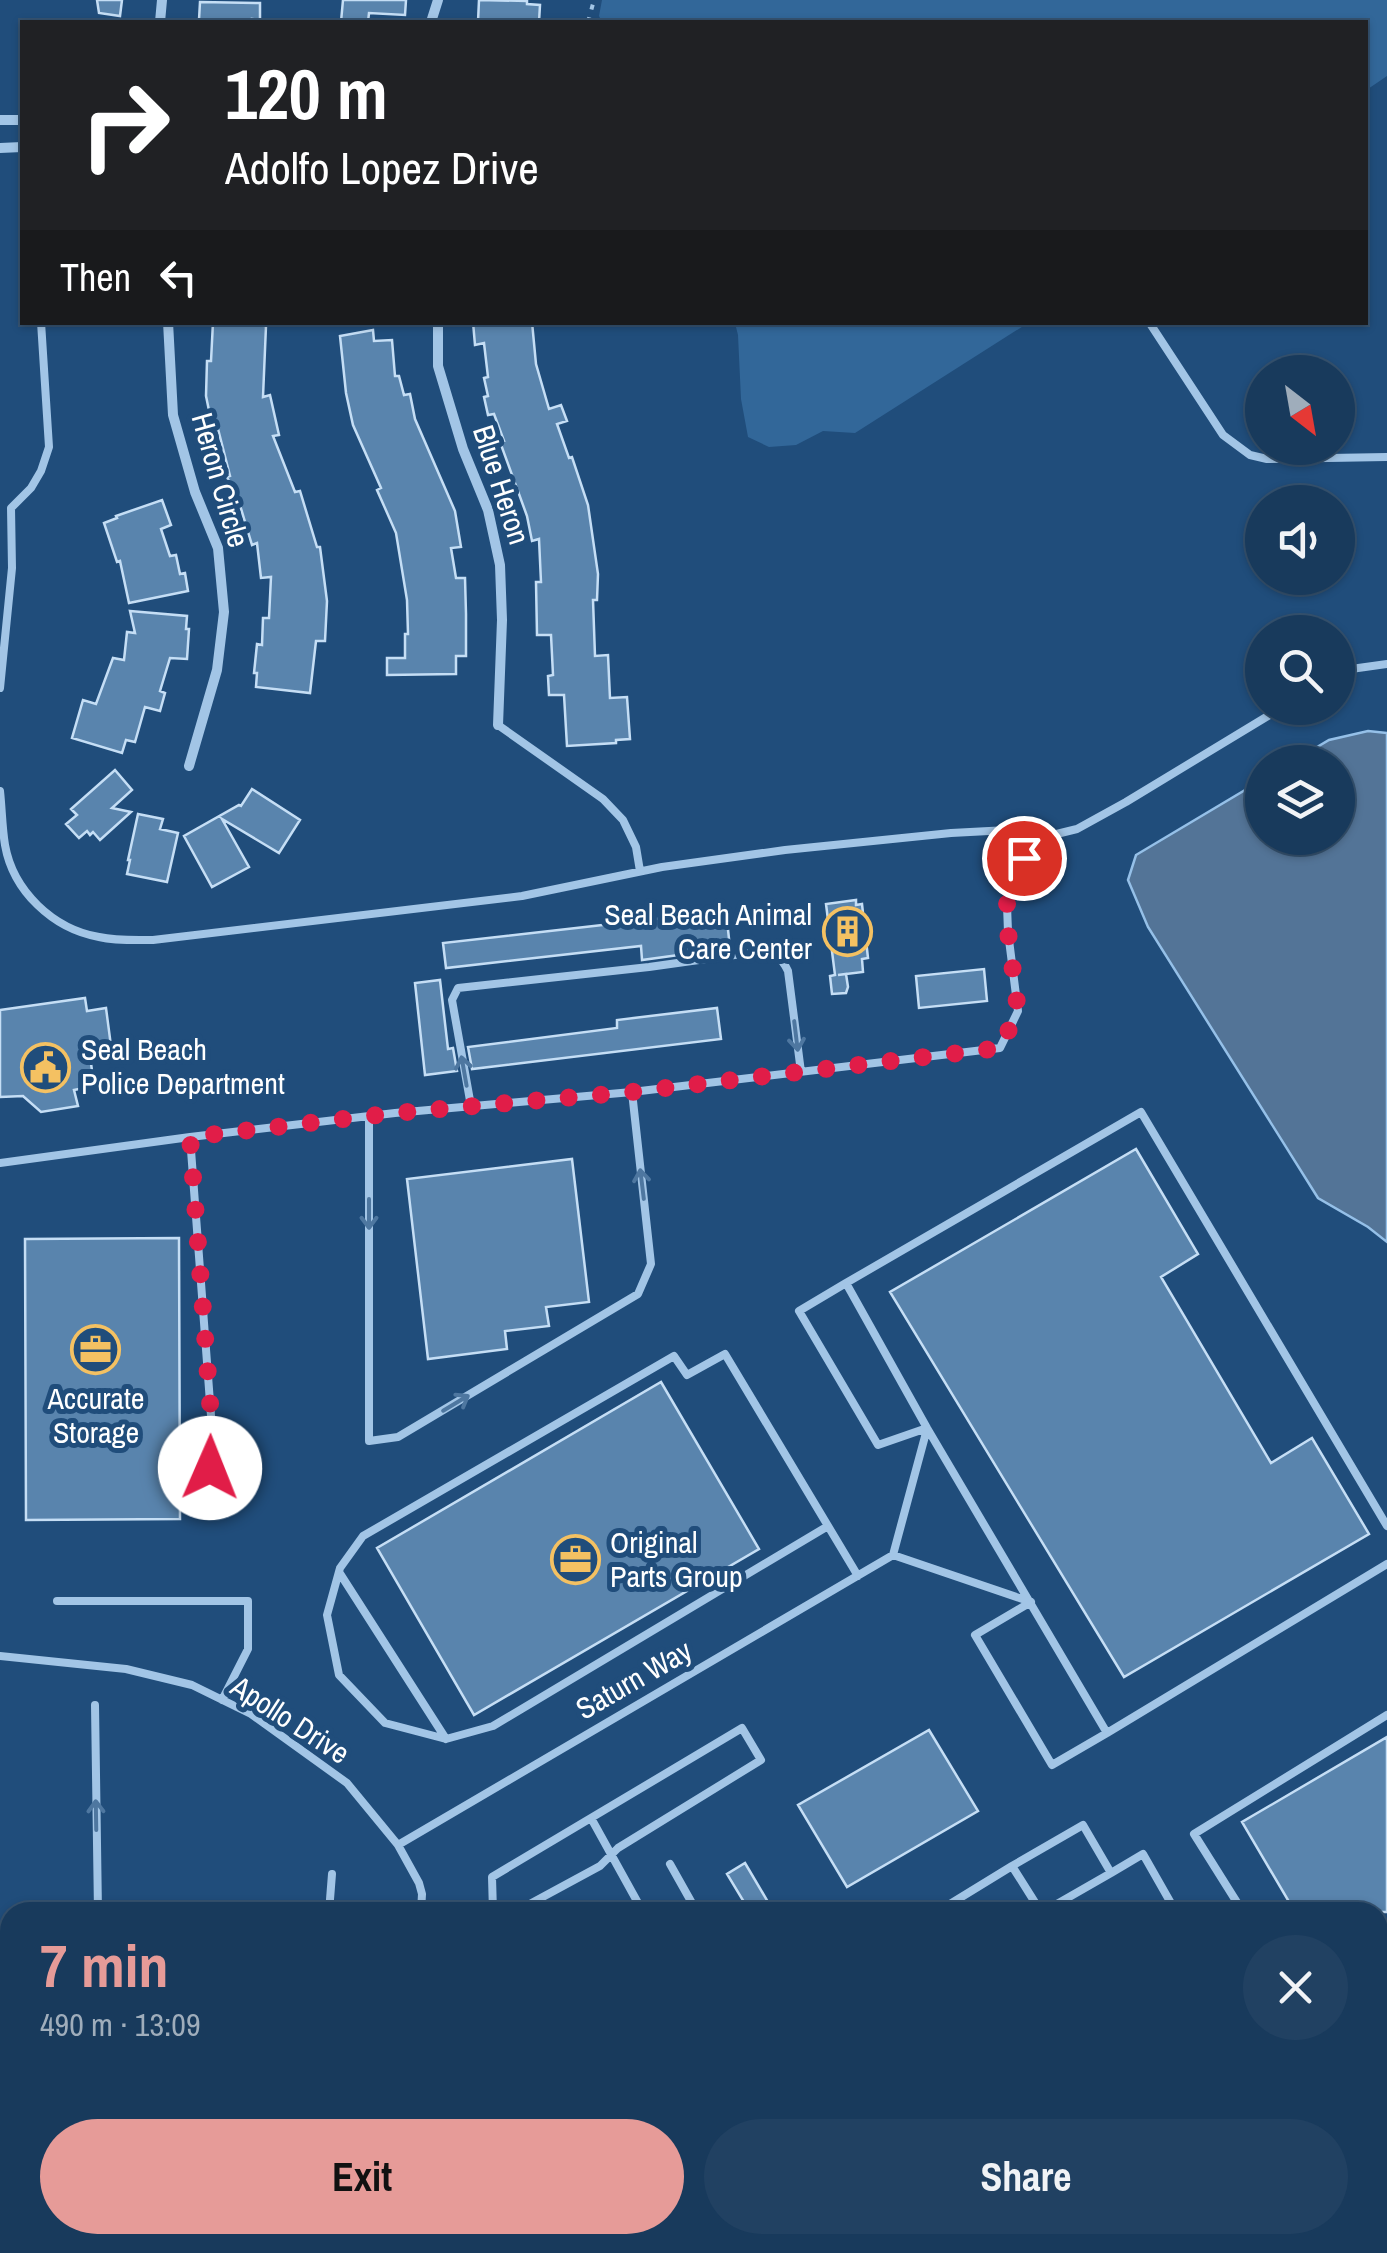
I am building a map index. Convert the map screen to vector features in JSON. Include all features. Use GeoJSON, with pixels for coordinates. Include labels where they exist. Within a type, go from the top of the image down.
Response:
{"type":"FeatureCollection","features":[{"type":"Feature","properties":{"kind":"street","name":"Heron Circle"},"geometry":{"type":"LineString","coordinates":[[168,325],[173,415],[195,492],[218,548],[224,612],[217,670],[189,766]]}},
{"type":"Feature","properties":{"kind":"street","name":"Blue Heron"},"geometry":{"type":"LineString","coordinates":[[438,325],[438,366],[462,448],[488,510],[500,564],[498,725]]}},
{"type":"Feature","properties":{"kind":"lane"},"geometry":{"type":"LineString","coordinates":[[0,688],[12,568],[11,508],[41,471],[49,447],[41,325]]}},
{"type":"Feature","properties":{"kind":"lane"},"geometry":{"type":"LineString","coordinates":[[1152,325],[1223,435],[1250,456],[1387,457]]}},
{"type":"Feature","properties":{"kind":"lane"},"geometry":{"type":"LineString","coordinates":[[1355,668],[1387,664]]}},
{"type":"Feature","properties":{"kind":"lane"},"geometry":{"type":"LineString","coordinates":[[498,725],[604,799],[623,820],[636,848],[640,871]]}},
{"type":"Feature","properties":{"kind":"lane"},"geometry":{"type":"LineString","coordinates":[[0,791],[5,846],[12,868],[26,893],[41,909],[58,922],[86,934],[153,940],[503,899],[640,871],[785,850],[1008,830],[1032,840],[1077,829],[1253,725]]}},
{"type":"Feature","properties":{"kind":"lane"},"geometry":{"type":"LineString","coordinates":[[0,1163],[369,1116],[632,1092],[1000,1048],[1018,1011],[1007,904],[1032,840]]}},
{"type":"Feature","properties":{"kind":"lane"},"geometry":{"type":"LineString","coordinates":[[470,1106],[452,1000],[458,988],[756,952],[769,951],[783,960],[790,978],[801,1072]]}},
{"type":"Feature","properties":{"kind":"lane"},"geometry":{"type":"LineString","coordinates":[[369,1116],[369,1442],[398,1437],[638,1294],[651,1264],[632,1092]]}},
{"type":"Feature","properties":{"kind":"lane"},"geometry":{"type":"LineString","coordinates":[[927,1428],[878,1445],[799,1312],[1141,1112],[1387,1526]]}},
{"type":"Feature","properties":{"kind":"lane"},"geometry":{"type":"LineString","coordinates":[[190,1137],[213,1442],[208,1493]]}},
{"type":"Feature","properties":{"kind":"lane"},"geometry":{"type":"LineString","coordinates":[[846,1284],[1106,1733]]}},
{"type":"Feature","properties":{"kind":"lane"},"geometry":{"type":"LineString","coordinates":[[828,1526],[492,1726],[446,1738],[385,1723],[339,1675],[327,1616],[339,1572],[363,1536],[674,1356],[688,1375],[725,1354],[858,1576]]}},
{"type":"Feature","properties":{"kind":"lane"},"geometry":{"type":"LineString","coordinates":[[927,1428],[893,1555],[1031,1602]]}},
{"type":"Feature","properties":{"kind":"lane","name":"Saturn Way"},"geometry":{"type":"LineString","coordinates":[[398,1845],[893,1555]]}},
{"type":"Feature","properties":{"kind":"lane"},"geometry":{"type":"LineString","coordinates":[[1031,1602],[975,1635],[1052,1765],[1387,1564]]}},
{"type":"Feature","properties":{"kind":"lane"},"geometry":{"type":"LineString","coordinates":[[339,1572],[446,1738]]}},
{"type":"Feature","properties":{"kind":"lane"},"geometry":{"type":"LineString","coordinates":[[56,1601],[248,1602],[248,1649],[222,1700]]}},
{"type":"Feature","properties":{"kind":"lane","name":"Apollo Drive"},"geometry":{"type":"LineString","coordinates":[[0,1656],[126,1669],[192,1685],[250,1714],[347,1783],[398,1845],[419,1883],[422,1902]]}},
{"type":"Feature","properties":{"kind":"lane"},"geometry":{"type":"LineString","coordinates":[[95,1705],[98,1902]]}},
{"type":"Feature","properties":{"kind":"lane"},"geometry":{"type":"LineString","coordinates":[[1237,1902],[1194,1834],[1387,1715]]}},
{"type":"Feature","properties":{"kind":"lane"},"geometry":{"type":"LineString","coordinates":[[492,1902],[492,1877],[742,1728],[761,1760],[618,1848],[600,1866],[533,1902]]}},
{"type":"Feature","properties":{"kind":"lane"},"geometry":{"type":"LineString","coordinates":[[591,1818],[638,1902]]}},
{"type":"Feature","properties":{"kind":"lane"},"geometry":{"type":"LineString","coordinates":[[953,1902],[1084,1825],[1111,1873]]}},
{"type":"Feature","properties":{"kind":"lane"},"geometry":{"type":"LineString","coordinates":[[1060,1902],[1143,1854],[1171,1902]]}},
{"type":"Feature","properties":{"kind":"lane"},"geometry":{"type":"LineString","coordinates":[[670,1864],[691,1902]]}},
{"type":"Feature","properties":{"kind":"lane"},"geometry":{"type":"LineString","coordinates":[[1012,1866],[1035,1902]]}},
{"type":"Feature","properties":{"kind":"lane"},"geometry":{"type":"LineString","coordinates":[[329,1902],[332,1874]]}},
{"type":"Feature","properties":{"kind":"shaded area"},"geometry":{"type":"Polygon","coordinates":[[[602,0],[1387,0],[1387,76],[1368,89],[1368,20],[601,20],[602,0]]]}},
{"type":"Feature","properties":{"kind":"shaded area"},"geometry":{"type":"Polygon","coordinates":[[[736,325],[1025,325],[855,433],[823,431],[796,445],[769,447],[748,437],[741,399],[736,325]]]}},
{"type":"Feature","properties":{"kind":"shaded area"},"geometry":{"type":"Polygon","coordinates":[[[1368,731],[1387,733],[1387,1242],[1318,1198],[1148,927],[1128,880],[1136,855],[1245,790],[1245,855],[1355,855],[1355,745],[1321,745],[1368,731]]]}},
{"type":"Feature","properties":{"kind":"building"},"geometry":{"type":"Polygon","coordinates":[[[97,0],[122,0],[120,16],[99,13],[97,0]]]}},
{"type":"Feature","properties":{"kind":"building"},"geometry":{"type":"Polygon","coordinates":[[[343,0],[406,0],[405,15],[369,13],[368,20],[341,20],[343,0]]]}},
{"type":"Feature","properties":{"kind":"building"},"geometry":{"type":"Polygon","coordinates":[[[479,0],[540,5],[539,20],[478,20],[479,0]]]}},
{"type":"Feature","properties":{"kind":"building"},"geometry":{"type":"Polygon","coordinates":[[[200,2],[260,3],[260,20],[199,20],[200,2]]]}},
{"type":"Feature","properties":{"kind":"building"},"geometry":{"type":"Polygon","coordinates":[[[213,325],[266,326],[263,397],[270,395],[279,435],[273,436],[295,492],[300,491],[320,547],[327,601],[325,641],[316,641],[310,693],[256,687],[257,644],[262,645],[263,618],[269,618],[271,577],[261,578],[257,543],[252,545],[227,477],[230,476],[218,429],[213,430],[206,396],[207,361],[211,361],[213,325]]]}},
{"type":"Feature","properties":{"kind":"building"},"geometry":{"type":"Polygon","coordinates":[[[473,325],[532,325],[536,364],[549,409],[561,405],[567,421],[557,424],[588,505],[598,574],[597,600],[593,600],[595,656],[608,655],[610,698],[627,697],[630,739],[567,746],[564,695],[549,695],[548,676],[553,675],[551,635],[537,635],[539,539],[532,541],[500,442],[504,441],[494,414],[488,415],[484,343],[475,345],[473,325]]]}},
{"type":"Feature","properties":{"kind":"building"},"geometry":{"type":"Polygon","coordinates":[[[373,330],[374,341],[392,340],[395,376],[399,376],[404,395],[410,394],[415,419],[455,511],[461,547],[451,548],[456,578],[465,578],[466,614],[466,656],[456,656],[456,674],[387,675],[387,658],[405,658],[407,600],[396,533],[353,425],[340,336],[373,330]]]}},
{"type":"Feature","properties":{"kind":"building"},"geometry":{"type":"Polygon","coordinates":[[[162,500],[171,525],[161,529],[170,556],[176,555],[180,574],[185,573],[188,591],[129,603],[120,561],[117,562],[104,523],[162,500]]]}},
{"type":"Feature","properties":{"kind":"building"},"geometry":{"type":"Polygon","coordinates":[[[130,611],[187,616],[189,629],[187,659],[170,658],[160,691],[165,693],[160,711],[145,707],[135,742],[126,740],[122,753],[72,738],[83,700],[96,704],[113,658],[124,660],[127,632],[135,633],[130,611]]]}},
{"type":"Feature","properties":{"kind":"building"},"geometry":{"type":"Polygon","coordinates":[[[115,770],[132,790],[112,808],[131,812],[100,840],[87,831],[79,838],[66,824],[77,815],[71,809],[115,770]]]}},
{"type":"Feature","properties":{"kind":"building"},"geometry":{"type":"Polygon","coordinates":[[[252,789],[300,820],[279,853],[222,819],[249,867],[212,887],[184,836],[241,806],[252,789]]]}},
{"type":"Feature","properties":{"kind":"building"},"geometry":{"type":"Polygon","coordinates":[[[138,814],[163,819],[160,829],[178,833],[167,882],[127,874],[138,814]]]}},
{"type":"Feature","properties":{"kind":"building","name":"Seal Beach Animal Care Center"},"geometry":{"type":"Polygon","coordinates":[[[856,900],[856,905],[862,904],[868,958],[862,959],[863,972],[846,974],[846,993],[832,994],[830,976],[835,975],[826,904],[856,900]]]}},
{"type":"Feature","properties":{"kind":"building"},"geometry":{"type":"Polygon","coordinates":[[[726,911],[730,948],[642,960],[641,946],[446,968],[443,943],[726,911]]]}},
{"type":"Feature","properties":{"kind":"building"},"geometry":{"type":"Polygon","coordinates":[[[984,969],[987,1001],[919,1008],[916,976],[984,969]]]}},
{"type":"Feature","properties":{"kind":"building"},"geometry":{"type":"Polygon","coordinates":[[[440,980],[448,1049],[453,1048],[457,1071],[425,1075],[415,983],[440,980]]]}},
{"type":"Feature","properties":{"kind":"building","name":"Seal Beach Police Department"},"geometry":{"type":"Polygon","coordinates":[[[85,998],[87,1011],[106,1008],[111,1046],[89,1048],[94,1086],[74,1090],[78,1106],[41,1112],[23,1096],[0,1097],[0,1010],[85,998]]]}},
{"type":"Feature","properties":{"kind":"building"},"geometry":{"type":"Polygon","coordinates":[[[717,1008],[721,1039],[472,1069],[468,1047],[617,1028],[617,1020],[717,1008]]]}},
{"type":"Feature","properties":{"kind":"building"},"geometry":{"type":"Polygon","coordinates":[[[1136,1149],[1198,1254],[1161,1277],[1271,1463],[1312,1438],[1369,1534],[1124,1677],[890,1292],[1136,1149]]]}},
{"type":"Feature","properties":{"kind":"building"},"geometry":{"type":"Polygon","coordinates":[[[572,1159],[589,1302],[546,1307],[549,1326],[505,1331],[507,1349],[428,1359],[407,1179],[572,1159]]]}},
{"type":"Feature","properties":{"kind":"building"},"geometry":{"type":"Polygon","coordinates":[[[179,1238],[180,1519],[26,1520],[25,1239],[179,1238]]]}},
{"type":"Feature","properties":{"kind":"building"},"geometry":{"type":"Polygon","coordinates":[[[661,1382],[759,1549],[474,1715],[377,1548],[661,1382]]]}},
{"type":"Feature","properties":{"kind":"building"},"geometry":{"type":"Polygon","coordinates":[[[929,1730],[978,1811],[847,1887],[798,1805],[929,1730]]]}},
{"type":"Feature","properties":{"kind":"building"},"geometry":{"type":"Polygon","coordinates":[[[1387,1737],[1387,1902],[1289,1902],[1242,1822],[1387,1737]]]}},
{"type":"Feature","properties":{"kind":"building"},"geometry":{"type":"Polygon","coordinates":[[[745,1863],[768,1902],[744,1902],[727,1874],[745,1863]]]}},
{"type":"Feature","properties":{"kind":"place","name":"Seal Beach Animal Care Center"},"geometry":{"type":"Point","coordinates":[847,932]}},
{"type":"Feature","properties":{"kind":"place","name":"Seal Beach Police Department"},"geometry":{"type":"Point","coordinates":[46,1067]}},
{"type":"Feature","properties":{"kind":"place","name":"Accurate Storage"},"geometry":{"type":"Point","coordinates":[96,1350]}},
{"type":"Feature","properties":{"kind":"place","name":"Original Parts Group"},"geometry":{"type":"Point","coordinates":[575,1560]}},
{"type":"Feature","properties":{"kind":"route"},"geometry":{"type":"LineString","coordinates":[[210,1468],[213,1442],[190,1137],[395,1113],[632,1092],[1000,1048],[1018,1011],[1007,904],[1024,858]]}}]}
